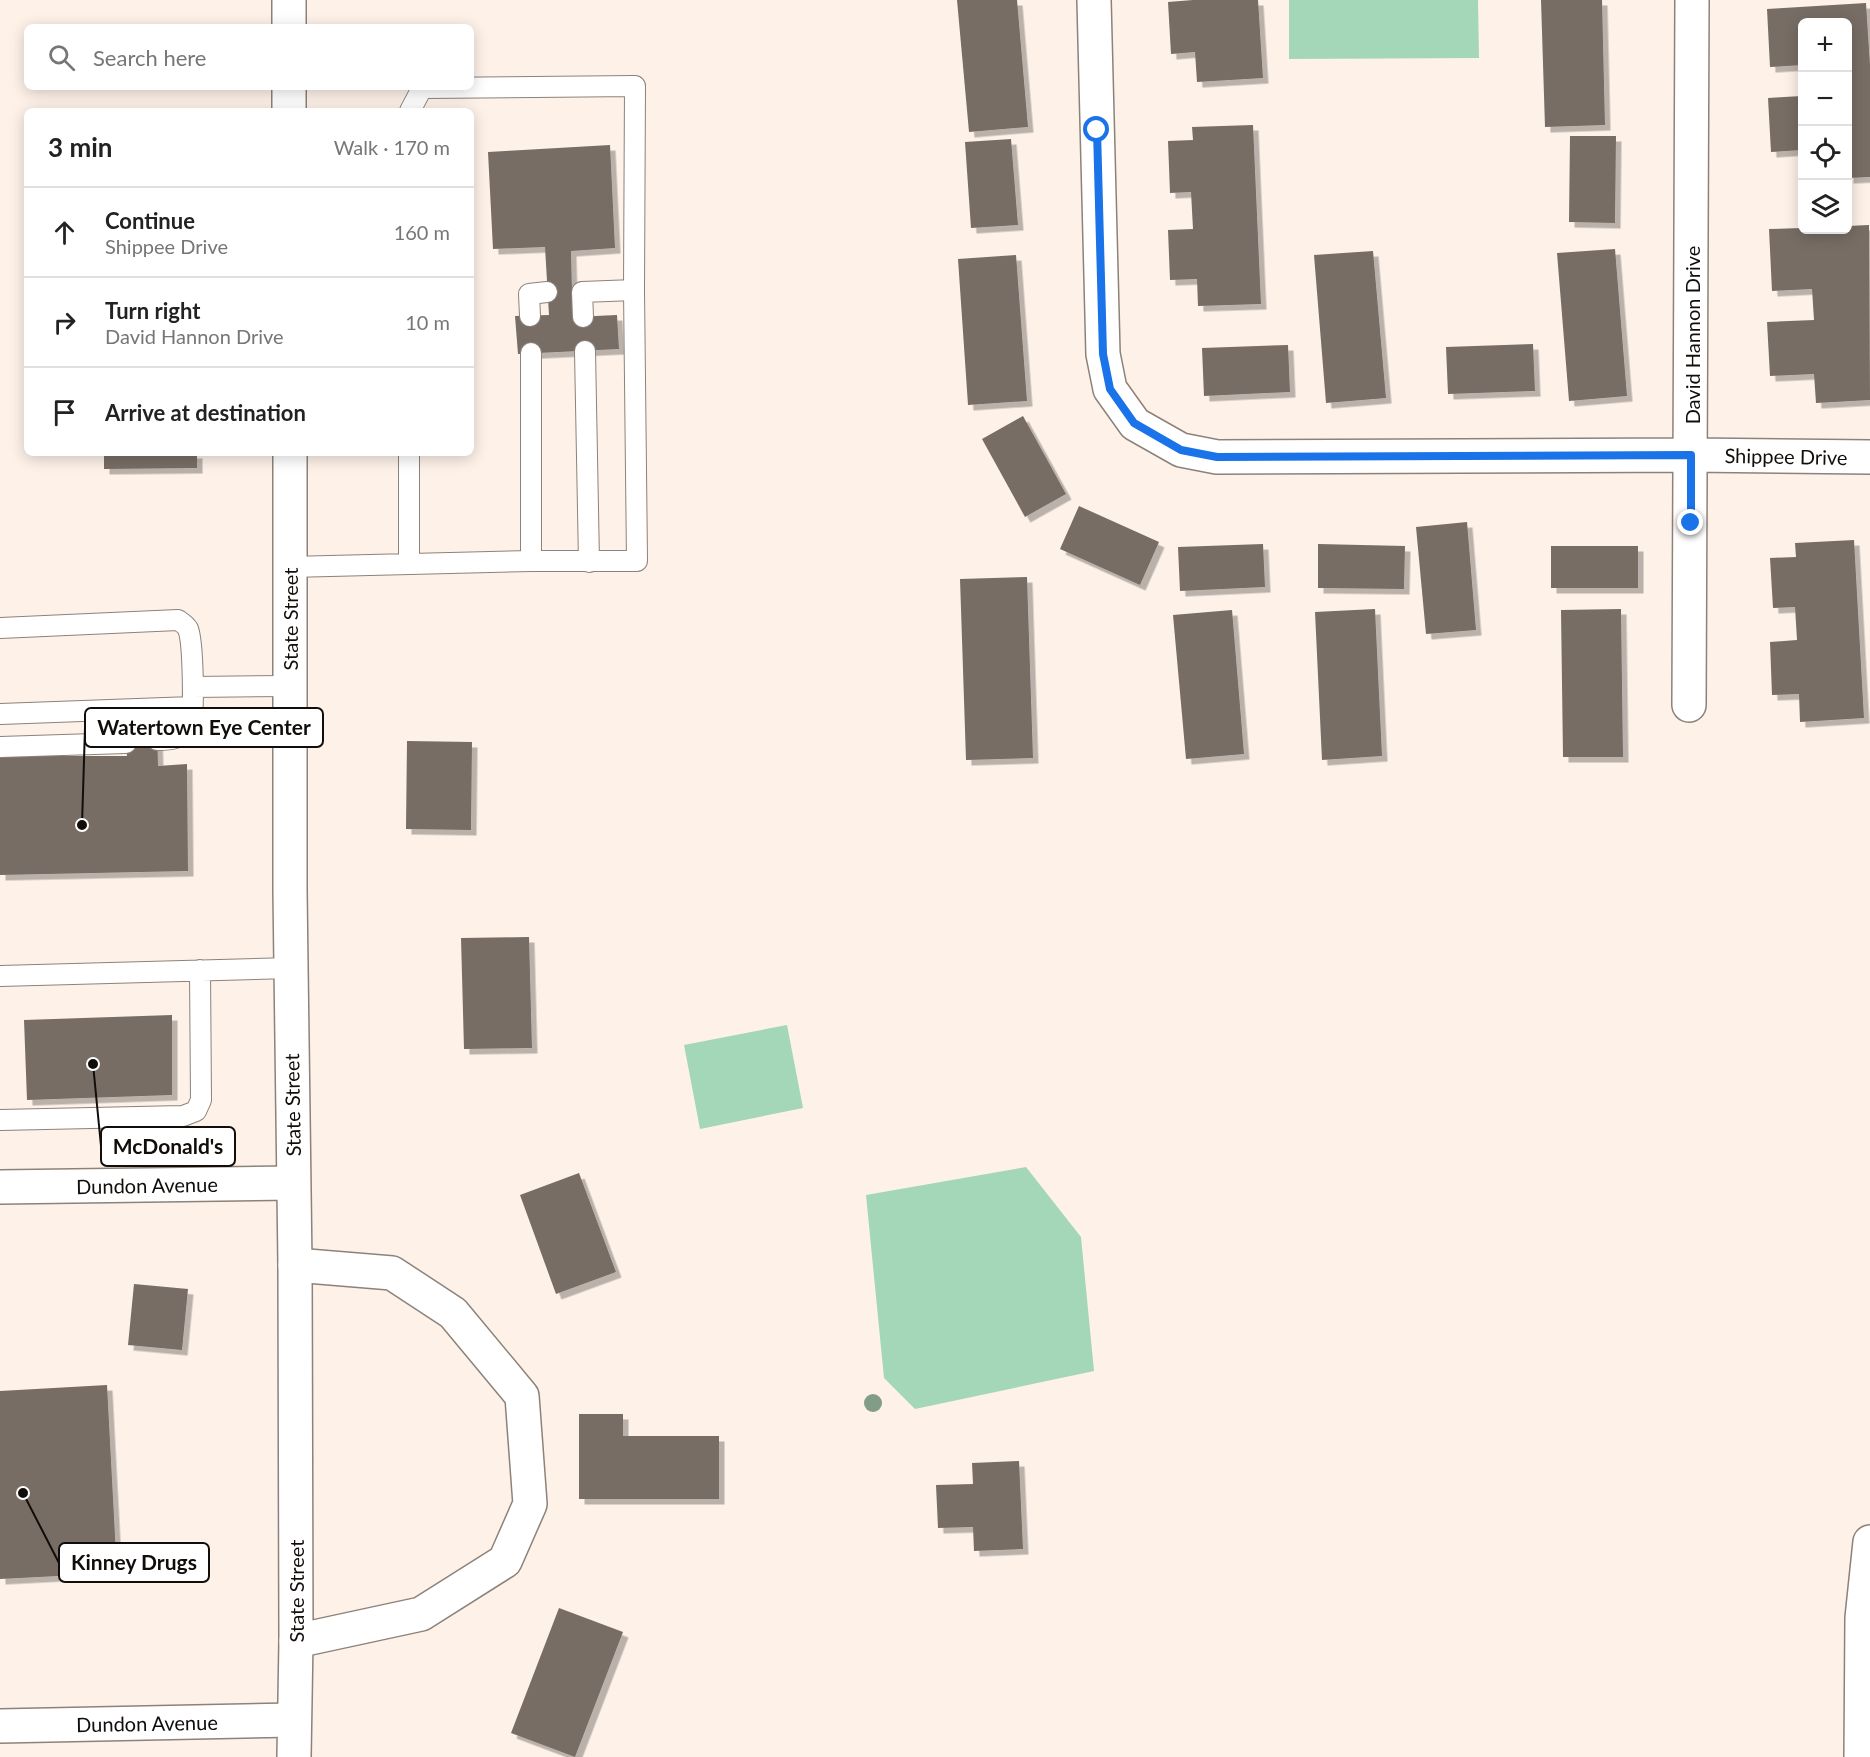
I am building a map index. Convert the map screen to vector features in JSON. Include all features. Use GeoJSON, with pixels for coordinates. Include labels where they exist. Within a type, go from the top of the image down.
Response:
{"type":"FeatureCollection","features":[{"type":"Feature","properties":{"kind":"main road"},"geometry":{"type":"LineString","coordinates":[[289,0],[289,24]]}},
{"type":"Feature","properties":{"kind":"main road","name":"Shippee Drive"},"geometry":{"type":"LineString","coordinates":[[1094,0],[1103,354],[1110,389],[1134,423],[1181,450],[1217,457],[1691,455],[1870,457]]}},
{"type":"Feature","properties":{"kind":"main road","name":"David Hannon Drive"},"geometry":{"type":"LineString","coordinates":[[1689,705],[1692,0]]}},
{"type":"Feature","properties":{"kind":"main road"},"geometry":{"type":"LineString","coordinates":[[289,90],[289,108]]}},
{"type":"Feature","properties":{"kind":"main road","name":"State Street"},"geometry":{"type":"LineString","coordinates":[[290,456],[291,968],[296,1265],[294,1757]]}},
{"type":"Feature","properties":{"kind":"main road","name":"Dundon Avenue"},"geometry":{"type":"LineString","coordinates":[[0,1187],[293,1182]]}},
{"type":"Feature","properties":{"kind":"main road"},"geometry":{"type":"LineString","coordinates":[[296,1265],[392,1273],[453,1314],[522,1396],[530,1504],[505,1562],[421,1614],[296,1641]]}},
{"type":"Feature","properties":{"kind":"main road"},"geometry":{"type":"LineString","coordinates":[[1862,1757],[1862,1618],[1870,1542]]}},
{"type":"Feature","properties":{"kind":"main road","name":"Dundon Avenue"},"geometry":{"type":"LineString","coordinates":[[0,1726],[294,1720]]}},
{"type":"Feature","properties":{"kind":"lane"},"geometry":{"type":"LineString","coordinates":[[290,567],[409,563],[638,561],[634,290],[635,87],[474,88]]}},
{"type":"Feature","properties":{"kind":"lane"},"geometry":{"type":"LineString","coordinates":[[412,108],[421,90]]}},
{"type":"Feature","properties":{"kind":"lane"},"geometry":{"type":"LineString","coordinates":[[584,317],[577,292],[634,290]]}},
{"type":"Feature","properties":{"kind":"lane"},"geometry":{"type":"LineString","coordinates":[[530,316],[529,294],[547,292]]}},
{"type":"Feature","properties":{"kind":"lane"},"geometry":{"type":"LineString","coordinates":[[585,351],[589,561]]}},
{"type":"Feature","properties":{"kind":"lane"},"geometry":{"type":"LineString","coordinates":[[531,353],[531,561]]}},
{"type":"Feature","properties":{"kind":"lane"},"geometry":{"type":"LineString","coordinates":[[409,456],[409,563]]}},
{"type":"Feature","properties":{"kind":"lane"},"geometry":{"type":"LineString","coordinates":[[0,628],[178,620],[187,627],[190,640],[193,687],[191,725],[185,733],[174,740],[158,740]]}},
{"type":"Feature","properties":{"kind":"lane"},"geometry":{"type":"LineString","coordinates":[[193,687],[290,686]]}},
{"type":"Feature","properties":{"kind":"lane"},"geometry":{"type":"LineString","coordinates":[[0,714],[192,707]]}},
{"type":"Feature","properties":{"kind":"lane"},"geometry":{"type":"LineString","coordinates":[[0,747],[126,743]]}},
{"type":"Feature","properties":{"kind":"lane"},"geometry":{"type":"LineString","coordinates":[[0,976],[291,968]]}},
{"type":"Feature","properties":{"kind":"lane"},"geometry":{"type":"LineString","coordinates":[[0,1120],[183,1116],[196,1111],[201,1100],[200,970]]}},
{"type":"Feature","properties":{"kind":"green space"},"geometry":{"type":"Polygon","coordinates":[[[1289,0],[1478,0],[1479,58],[1289,59],[1289,0]]]}},
{"type":"Feature","properties":{"kind":"green space"},"geometry":{"type":"Polygon","coordinates":[[[787,1025],[803,1108],[700,1129],[684,1045],[787,1025]]]}},
{"type":"Feature","properties":{"kind":"green space"},"geometry":{"type":"Polygon","coordinates":[[[1026,1167],[1081,1237],[1094,1371],[915,1409],[884,1378],[866,1195],[1026,1167]]]}},
{"type":"Feature","properties":{"kind":"building"},"geometry":{"type":"Polygon","coordinates":[[[957,0],[1017,0],[1028,127],[969,132],[957,0]]]}},
{"type":"Feature","properties":{"kind":"building"},"geometry":{"type":"Polygon","coordinates":[[[1258,0],[1263,78],[1197,82],[1195,52],[1171,54],[1168,2],[1258,0]]]}},
{"type":"Feature","properties":{"kind":"building"},"geometry":{"type":"Polygon","coordinates":[[[1541,0],[1602,0],[1605,125],[1545,127],[1541,0]]]}},
{"type":"Feature","properties":{"kind":"building"},"geometry":{"type":"Polygon","coordinates":[[[1866,3],[1870,65],[1870,177],[1852,178],[1852,18],[1798,18],[1798,65],[1770,67],[1767,9],[1866,3]]]}},
{"type":"Feature","properties":{"kind":"building"},"geometry":{"type":"Polygon","coordinates":[[[1798,96],[1798,150],[1771,152],[1768,98],[1798,96]]]}},
{"type":"Feature","properties":{"kind":"building"},"geometry":{"type":"Polygon","coordinates":[[[1253,125],[1261,304],[1198,306],[1197,279],[1170,280],[1168,230],[1193,229],[1191,192],[1170,193],[1168,141],[1193,140],[1192,127],[1253,125]]]}},
{"type":"Feature","properties":{"kind":"building"},"geometry":{"type":"Polygon","coordinates":[[[1570,136],[1616,136],[1615,223],[1569,222],[1570,136]]]}},
{"type":"Feature","properties":{"kind":"building"},"geometry":{"type":"Polygon","coordinates":[[[1011,139],[1018,225],[971,228],[965,142],[1011,139]]]}},
{"type":"Feature","properties":{"kind":"building"},"geometry":{"type":"Polygon","coordinates":[[[610,145],[615,248],[571,251],[572,291],[574,317],[617,315],[619,349],[518,354],[515,316],[549,315],[545,247],[493,249],[488,152],[610,145]]]}},
{"type":"Feature","properties":{"kind":"building"},"geometry":{"type":"Polygon","coordinates":[[[1869,225],[1870,400],[1816,403],[1814,374],[1770,376],[1767,322],[1814,320],[1812,289],[1772,291],[1769,229],[1798,228],[1798,234],[1852,234],[1852,226],[1869,225]]]}},
{"type":"Feature","properties":{"kind":"building"},"geometry":{"type":"Polygon","coordinates":[[[1615,249],[1627,396],[1569,401],[1557,253],[1615,249]]]}},
{"type":"Feature","properties":{"kind":"building"},"geometry":{"type":"Polygon","coordinates":[[[1373,251],[1386,398],[1326,403],[1314,255],[1373,251]]]}},
{"type":"Feature","properties":{"kind":"building"},"geometry":{"type":"Polygon","coordinates":[[[1016,255],[1027,401],[968,405],[958,259],[1016,255]]]}},
{"type":"Feature","properties":{"kind":"building"},"geometry":{"type":"Polygon","coordinates":[[[1533,344],[1535,391],[1448,394],[1446,347],[1533,344]]]}},
{"type":"Feature","properties":{"kind":"building"},"geometry":{"type":"Polygon","coordinates":[[[1288,345],[1290,392],[1204,396],[1202,348],[1288,345]]]}},
{"type":"Feature","properties":{"kind":"building"},"geometry":{"type":"Polygon","coordinates":[[[1023,416],[1066,494],[1025,517],[982,439],[1023,416]]]}},
{"type":"Feature","properties":{"kind":"building"},"geometry":{"type":"Polygon","coordinates":[[[104,456],[197,456],[197,468],[104,469],[104,456]]]}},
{"type":"Feature","properties":{"kind":"building"},"geometry":{"type":"Polygon","coordinates":[[[1079,506],[1159,542],[1140,585],[1060,549],[1079,506]]]}},
{"type":"Feature","properties":{"kind":"building"},"geometry":{"type":"Polygon","coordinates":[[[1467,522],[1476,630],[1426,634],[1416,527],[1467,522]]]}},
{"type":"Feature","properties":{"kind":"building"},"geometry":{"type":"Polygon","coordinates":[[[1854,540],[1864,718],[1800,722],[1799,694],[1772,695],[1770,642],[1797,640],[1795,607],[1773,608],[1770,558],[1796,557],[1795,543],[1854,540]]]}},
{"type":"Feature","properties":{"kind":"building"},"geometry":{"type":"Polygon","coordinates":[[[1263,544],[1265,587],[1180,591],[1178,547],[1263,544]]]}},
{"type":"Feature","properties":{"kind":"building"},"geometry":{"type":"Polygon","coordinates":[[[1318,544],[1405,546],[1404,589],[1318,588],[1318,544]]]}},
{"type":"Feature","properties":{"kind":"building"},"geometry":{"type":"Polygon","coordinates":[[[1551,546],[1638,546],[1638,588],[1551,588],[1551,546]]]}},
{"type":"Feature","properties":{"kind":"building"},"geometry":{"type":"Polygon","coordinates":[[[1027,577],[1033,758],[966,760],[960,579],[1027,577]]]}},
{"type":"Feature","properties":{"kind":"building"},"geometry":{"type":"Polygon","coordinates":[[[1375,609],[1382,756],[1322,760],[1315,612],[1375,609]]]}},
{"type":"Feature","properties":{"kind":"building"},"geometry":{"type":"Polygon","coordinates":[[[1621,609],[1623,757],[1563,757],[1561,610],[1621,609]]]}},
{"type":"Feature","properties":{"kind":"building"},"geometry":{"type":"Polygon","coordinates":[[[1232,610],[1244,754],[1186,759],[1173,615],[1232,610]]]}},
{"type":"Feature","properties":{"kind":"building"},"geometry":{"type":"Polygon","coordinates":[[[157,724],[158,766],[187,764],[188,871],[0,875],[0,756],[127,756],[124,726],[157,724]]]}},
{"type":"Feature","properties":{"kind":"building"},"geometry":{"type":"Polygon","coordinates":[[[407,741],[472,742],[471,830],[406,829],[407,741]]]}},
{"type":"Feature","properties":{"kind":"building"},"geometry":{"type":"Polygon","coordinates":[[[529,937],[532,1048],[464,1049],[461,938],[529,937]]]}},
{"type":"Feature","properties":{"kind":"building"},"geometry":{"type":"Polygon","coordinates":[[[172,1015],[172,1095],[27,1100],[24,1020],[172,1015]]]}},
{"type":"Feature","properties":{"kind":"building"},"geometry":{"type":"Polygon","coordinates":[[[579,1173],[616,1272],[556,1294],[520,1195],[579,1173]]]}},
{"type":"Feature","properties":{"kind":"building"},"geometry":{"type":"Polygon","coordinates":[[[134,1284],[188,1289],[182,1350],[128,1345],[134,1284]]]}},
{"type":"Feature","properties":{"kind":"building"},"geometry":{"type":"Polygon","coordinates":[[[107,1385],[117,1573],[0,1579],[0,1391],[107,1385]]]}},
{"type":"Feature","properties":{"kind":"building"},"geometry":{"type":"Polygon","coordinates":[[[579,1414],[623,1414],[623,1436],[719,1436],[719,1499],[579,1499],[579,1414]]]}},
{"type":"Feature","properties":{"kind":"building"},"geometry":{"type":"Polygon","coordinates":[[[1019,1461],[1023,1549],[974,1551],[973,1527],[938,1528],[936,1485],[973,1484],[972,1463],[1019,1461]]]}},
{"type":"Feature","properties":{"kind":"building"},"geometry":{"type":"Polygon","coordinates":[[[559,1608],[623,1632],[575,1757],[511,1733],[559,1608]]]}},
{"type":"Feature","properties":{"kind":"place","name":"Watertown Eye Center"},"geometry":{"type":"Point","coordinates":[82,825]}},
{"type":"Feature","properties":{"kind":"place","name":"McDonald's"},"geometry":{"type":"Point","coordinates":[93,1064]}},
{"type":"Feature","properties":{"kind":"place","name":"Kinney Drugs"},"geometry":{"type":"Point","coordinates":[23,1493]}},
{"type":"Feature","properties":{"kind":"route"},"geometry":{"type":"LineString","coordinates":[[1097,130],[1103,354],[1110,389],[1134,423],[1181,450],[1217,457],[1691,455],[1691,523]]}}]}
